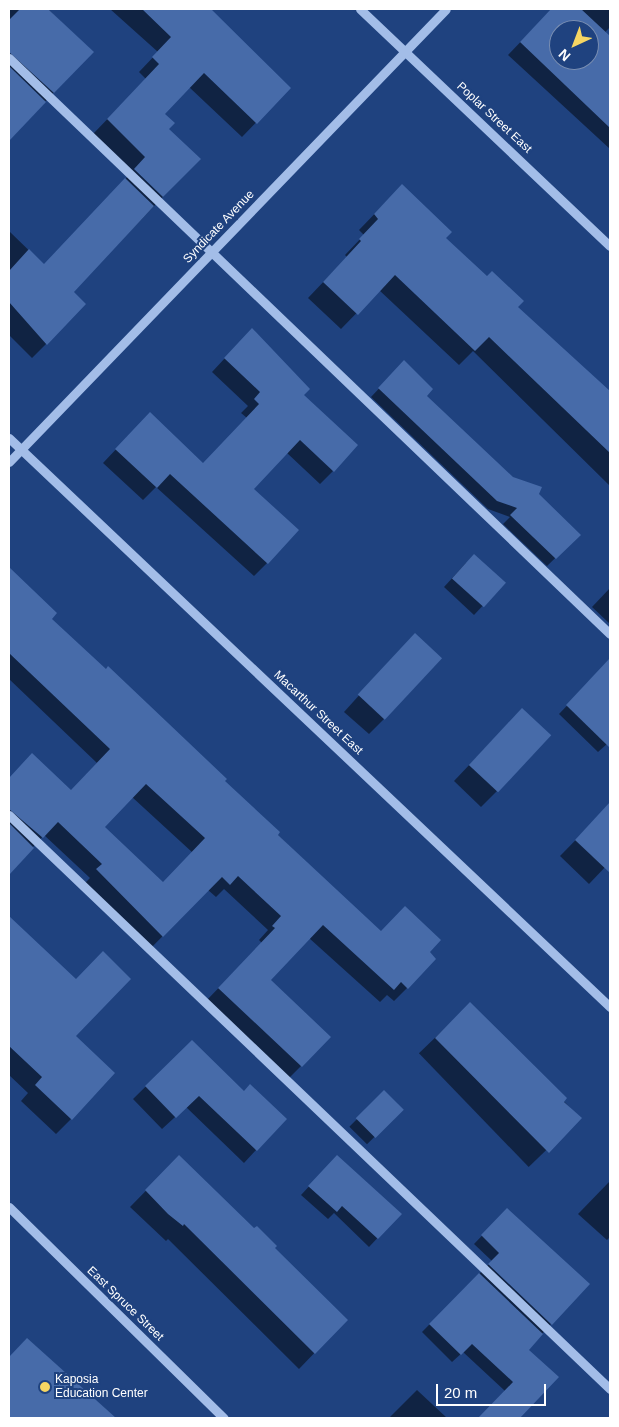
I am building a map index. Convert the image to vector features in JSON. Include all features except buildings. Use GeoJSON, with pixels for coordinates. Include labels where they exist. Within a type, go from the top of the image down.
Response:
{"type":"FeatureCollection","features":[{"type":"Feature","properties":{"kind":"street","name":"Poplar Street East"},"geometry":{"type":"LineString","coordinates":[[360,9],[610,246]]}},
{"type":"Feature","properties":{"kind":"street","name":"Syndicate Avenue"},"geometry":{"type":"LineString","coordinates":[[9,462],[446,9]]}},
{"type":"Feature","properties":{"kind":"street"},"geometry":{"type":"LineString","coordinates":[[9,58],[610,634]]}},
{"type":"Feature","properties":{"kind":"street","name":"Macarthur Street East"},"geometry":{"type":"LineString","coordinates":[[9,438],[610,1007]]}},
{"type":"Feature","properties":{"kind":"street"},"geometry":{"type":"LineString","coordinates":[[9,815],[610,1389]]}},
{"type":"Feature","properties":{"kind":"street","name":"East Spruce Street"},"geometry":{"type":"LineString","coordinates":[[9,1208],[224,1418]]}},
{"type":"Feature","properties":{"kind":"place","name":"Kaposia Education Center"},"geometry":{"type":"Point","coordinates":[45,1387]}}]}
